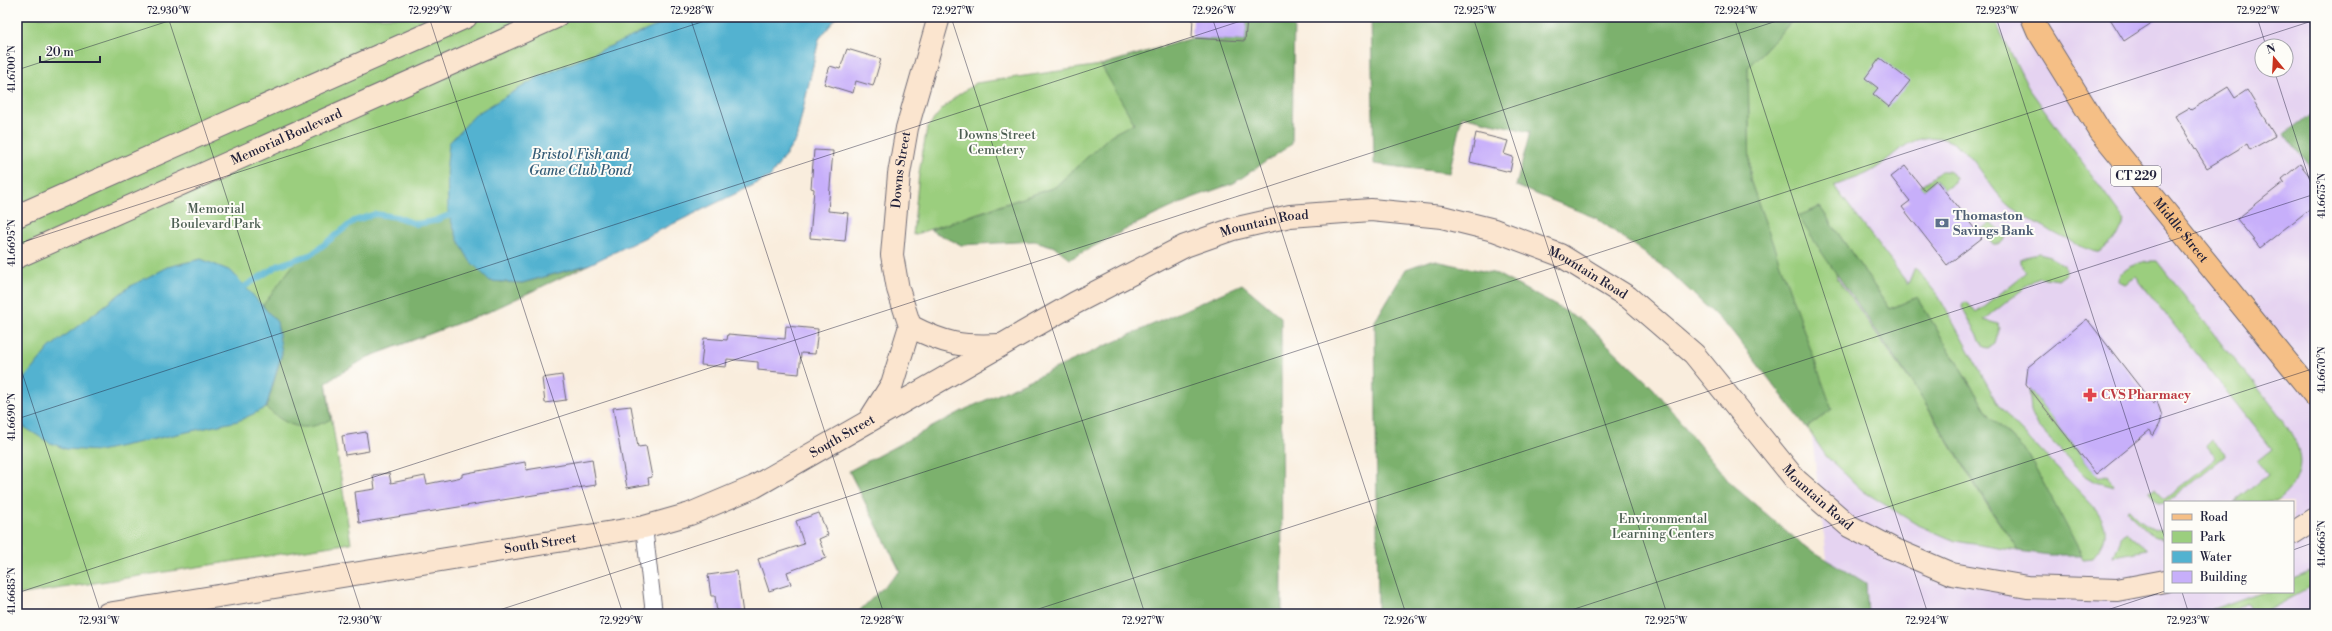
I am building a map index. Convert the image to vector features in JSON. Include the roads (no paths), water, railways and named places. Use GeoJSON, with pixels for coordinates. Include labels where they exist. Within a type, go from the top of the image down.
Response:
{"type":"FeatureCollection","features":[{"type":"Feature","properties":{"kind":"main road"},"geometry":{"type":"LineString","coordinates":[[17,216],[466,17]]}},
{"type":"Feature","properties":{"kind":"main road","name":"Memorial Boulevard"},"geometry":{"type":"LineString","coordinates":[[17,257],[556,17]]}},
{"type":"Feature","properties":{"kind":"main road","name":"Downs Street"},"geometry":{"type":"LineString","coordinates":[[910,326],[898,289],[892,255],[898,174],[907,128],[939,17]]}},
{"type":"Feature","properties":{"kind":"main road","name":"Middle Street"},"geometry":{"type":"LineString","coordinates":[[2032,17],[2038,30],[2100,131],[2315,396]]}},
{"type":"Feature","properties":{"kind":"main road","name":"Mountain Road"},"geometry":{"type":"LineString","coordinates":[[942,380],[1135,270],[1185,246],[1233,229],[1290,216],[1371,210],[1442,217],[1494,230],[1560,255],[1628,297],[1694,354],[1795,479],[1849,526],[1891,548],[1952,574],[2027,588],[2117,590],[2164,582]]}},
{"type":"Feature","properties":{"kind":"main road"},"geometry":{"type":"LineString","coordinates":[[867,423],[883,402],[892,384],[910,326],[939,340],[954,344],[972,346],[1003,345]]}},
{"type":"Feature","properties":{"kind":"main road","name":"South Street"},"geometry":{"type":"LineString","coordinates":[[107,614],[644,527],[690,514],[754,487],[942,380]]}},
{"type":"Feature","properties":{"kind":"main road"},"geometry":{"type":"LineString","coordinates":[[2294,532],[2315,519]]}},
{"type":"Feature","properties":{"kind":"street"},"geometry":{"type":"LineString","coordinates":[[644,527],[654,614]]}},
{"type":"Feature","properties":{"kind":"water","name":"Bristol Fish and Game Club Pond"},"geometry":{"type":"Polygon","coordinates":[[[677,17],[837,17],[819,39],[796,140],[770,177],[590,264],[522,283],[490,281],[470,261],[458,240],[448,212],[447,163],[449,143],[476,114],[537,78],[677,17]]]}},
{"type":"Feature","properties":{"kind":"water"},"geometry":{"type":"Polygon","coordinates":[[[201,259],[231,271],[277,322],[282,353],[266,408],[238,421],[99,451],[66,449],[48,442],[24,427],[17,416],[17,395],[24,379],[49,348],[129,287],[167,267],[201,259]]]}},
{"type":"Feature","properties":{"kind":"waterway"},"geometry":{"type":"LineString","coordinates":[[239,290],[279,265],[312,254],[354,221],[375,214],[397,217],[416,224],[434,221],[457,212]]}},
{"type":"Feature","properties":{"kind":"place","name":"Thomaston Savings Bank"},"geometry":{"type":"Point","coordinates":[1942,223]}},
{"type":"Feature","properties":{"kind":"place","name":"CVS Pharmacy"},"geometry":{"type":"Point","coordinates":[2090,395]}},
{"type":"Feature","properties":{"kind":"park label","name":"Downs Street Cemetery"},"geometry":{"type":"Point","coordinates":[997,142]}},
{"type":"Feature","properties":{"kind":"park label","name":"Memorial Boulevard Park"},"geometry":{"type":"Point","coordinates":[216,216]}},
{"type":"Feature","properties":{"kind":"park label","name":"Environmental Learning Centers"},"geometry":{"type":"Point","coordinates":[1663,526]}}]}
